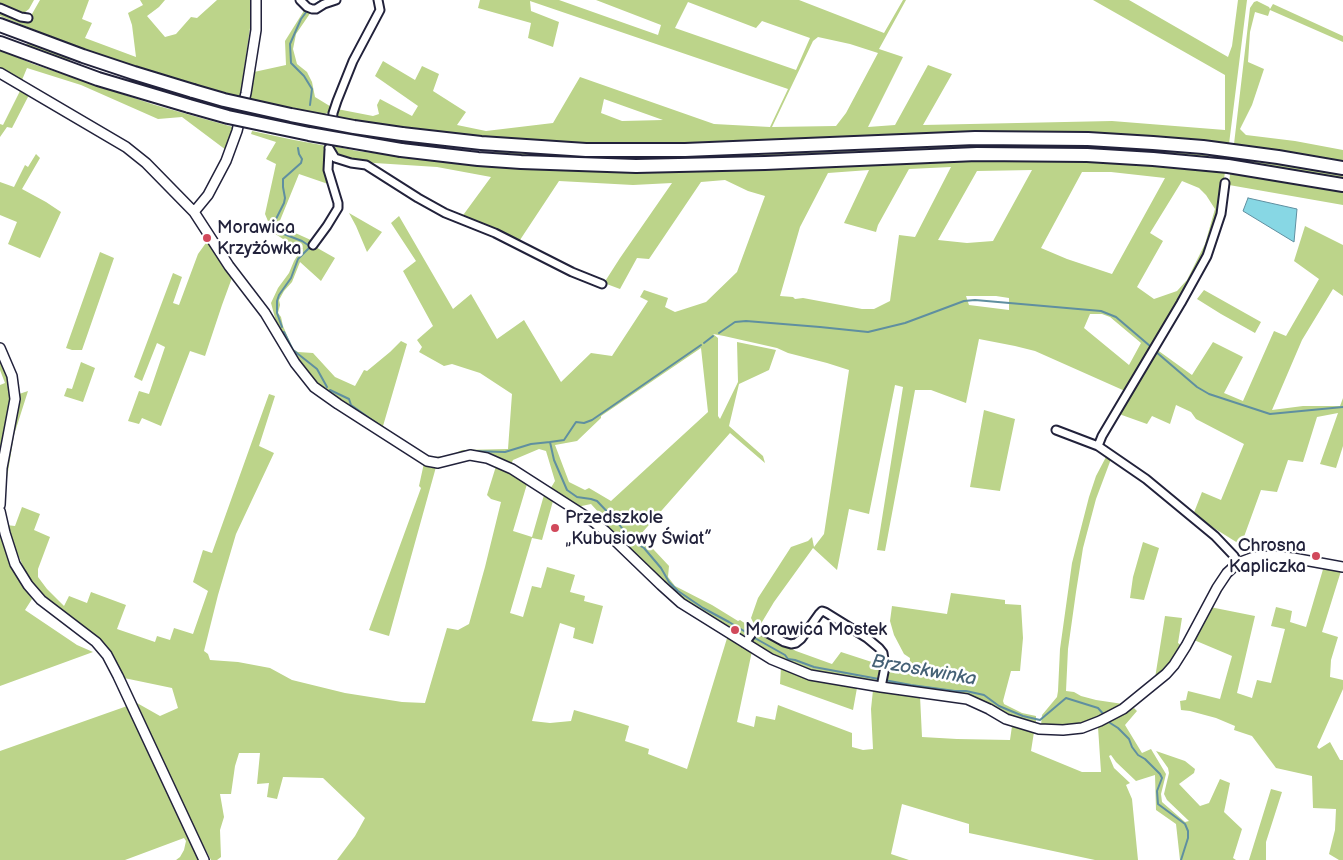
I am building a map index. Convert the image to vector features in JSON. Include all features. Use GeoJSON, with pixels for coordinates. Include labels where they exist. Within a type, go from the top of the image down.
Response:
{"type":"FeatureCollection","features":[{"type":"Feature","properties":{"kind":"highway"},"geometry":{"type":"LineString","coordinates":[[0,25],[83,56],[224,100],[354,127],[481,143],[596,150],[684,150],[975,138],[1050,138],[1203,147],[1343,168]]}},
{"type":"Feature","properties":{"kind":"highway"},"geometry":{"type":"LineString","coordinates":[[0,43],[106,81],[228,117],[309,134],[401,150],[478,159],[636,166],[720,165],[977,154],[1049,154],[1125,157],[1228,166],[1343,185]]}},
{"type":"Feature","properties":{"kind":"street"},"geometry":{"type":"LineString","coordinates":[[194,212],[208,195],[226,160],[237,131],[246,94],[255,38],[256,0]]}},
{"type":"Feature","properties":{"kind":"street"},"geometry":{"type":"LineString","coordinates":[[300,0],[312,9],[336,0]]}},
{"type":"Feature","properties":{"kind":"street"},"geometry":{"type":"LineString","coordinates":[[313,245],[338,208],[338,202],[328,170],[333,113],[353,61],[380,10],[378,0]]}},
{"type":"Feature","properties":{"kind":"street"},"geometry":{"type":"LineString","coordinates":[[0,8],[28,18]]}},
{"type":"Feature","properties":{"kind":"street"},"geometry":{"type":"LineString","coordinates":[[0,73],[126,148],[146,163],[194,212],[229,266],[265,313],[295,363],[314,387],[427,462],[438,463],[470,455],[487,458],[512,469],[590,519],[681,603],[749,637],[771,659],[810,675],[882,682],[967,699],[1006,719],[1039,729],[1063,730],[1082,728],[1112,716],[1138,698],[1166,674],[1186,646],[1217,588],[1227,573],[1238,563],[1254,558],[1273,556],[1343,567]]}},
{"type":"Feature","properties":{"kind":"street"},"geometry":{"type":"LineString","coordinates":[[330,148],[335,158],[366,165],[445,213],[495,233],[572,272],[602,284]]}},
{"type":"Feature","properties":{"kind":"street"},"geometry":{"type":"LineString","coordinates":[[1098,446],[1102,436],[1207,256],[1221,214],[1225,183]]}},
{"type":"Feature","properties":{"kind":"street"},"geometry":{"type":"LineString","coordinates":[[0,348],[12,376],[15,399],[2,468],[0,505]]}},
{"type":"Feature","properties":{"kind":"street"},"geometry":{"type":"LineString","coordinates":[[1056,430],[1098,446],[1146,479],[1215,536],[1238,563]]}},
{"type":"Feature","properties":{"kind":"street"},"geometry":{"type":"LineString","coordinates":[[0,511],[15,564],[28,585],[42,601],[96,642],[107,655],[204,860]]}},
{"type":"Feature","properties":{"kind":"street"},"geometry":{"type":"LineString","coordinates":[[749,637],[759,630],[784,642],[796,643],[802,639],[818,614],[822,611],[825,612],[880,648],[885,667],[882,682]]}},
{"type":"Feature","properties":{"kind":"green space"},"geometry":{"type":"Polygon","coordinates":[[[0,0],[34,0],[29,9],[24,13],[0,3],[0,0]]]}},
{"type":"Feature","properties":{"kind":"green space"},"geometry":{"type":"Polygon","coordinates":[[[40,0],[89,0],[82,19],[92,23],[85,38],[136,57],[132,25],[128,13],[143,5],[140,0],[165,0],[147,16],[165,37],[176,34],[191,17],[197,18],[217,0],[251,0],[250,28],[240,97],[162,76],[90,52],[0,16],[0,9],[28,21],[40,0]]]}},
{"type":"Feature","properties":{"kind":"green space"},"geometry":{"type":"Polygon","coordinates":[[[480,0],[559,0],[658,35],[661,25],[596,0],[799,0],[884,33],[903,0],[906,0],[879,49],[903,57],[868,127],[895,125],[928,65],[952,74],[923,125],[1112,121],[1225,130],[1225,75],[1093,0],[1129,0],[1228,57],[1232,46],[1238,0],[1247,0],[1229,144],[1073,133],[1010,132],[633,144],[567,143],[455,134],[335,117],[337,109],[373,116],[379,114],[377,105],[380,99],[412,116],[418,106],[375,76],[383,61],[415,80],[422,66],[439,74],[433,91],[466,112],[457,125],[486,131],[553,123],[580,77],[714,124],[770,127],[788,89],[530,1],[531,11],[559,22],[553,47],[528,38],[531,23],[478,8],[480,0]],[[688,2],[675,28],[796,70],[810,38],[762,21],[756,28],[688,2]],[[818,37],[813,41],[772,127],[836,126],[846,113],[878,53],[818,37]],[[604,99],[601,113],[622,121],[663,120],[604,99]]]}},
{"type":"Feature","properties":{"kind":"green space"},"geometry":{"type":"Polygon","coordinates":[[[1257,1],[1270,9],[1273,4],[1343,36],[1343,42],[1270,10],[1268,16],[1255,12],[1250,32],[1248,62],[1264,69],[1252,105],[1240,129],[1246,135],[1295,141],[1343,150],[1343,162],[1234,144],[1250,8],[1257,1]]]}},
{"type":"Feature","properties":{"kind":"green space"},"geometry":{"type":"Polygon","coordinates":[[[305,9],[311,12],[296,34],[293,49],[297,64],[307,72],[312,82],[315,97],[333,108],[330,112],[322,115],[249,99],[254,72],[286,65],[285,41],[305,9]]]}},
{"type":"Feature","properties":{"kind":"green space"},"geometry":{"type":"Polygon","coordinates":[[[27,44],[40,45],[71,56],[68,64],[36,53],[27,44]]]}},
{"type":"Feature","properties":{"kind":"green space"},"geometry":{"type":"Polygon","coordinates":[[[0,50],[33,64],[155,105],[233,127],[226,150],[182,117],[158,119],[81,85],[27,68],[22,80],[0,68],[0,50]]]}},
{"type":"Feature","properties":{"kind":"green space"},"geometry":{"type":"Polygon","coordinates":[[[20,91],[29,95],[12,128],[7,127],[0,137],[0,124],[3,125],[20,91]]]}},
{"type":"Feature","properties":{"kind":"green space"},"geometry":{"type":"Polygon","coordinates":[[[252,131],[327,146],[326,176],[331,185],[299,174],[279,223],[282,227],[313,241],[312,245],[335,258],[321,281],[300,262],[292,282],[279,300],[278,313],[293,349],[298,352],[313,353],[335,377],[355,386],[364,370],[367,371],[401,341],[407,344],[383,426],[421,454],[428,456],[427,459],[321,388],[291,352],[278,329],[271,303],[299,253],[298,249],[268,229],[270,226],[265,214],[276,164],[266,159],[276,142],[251,134],[252,131]]]}},
{"type":"Feature","properties":{"kind":"green space"},"geometry":{"type":"Polygon","coordinates":[[[1040,142],[1040,150],[671,162],[505,158],[493,152],[505,148],[1040,142]]]}},
{"type":"Feature","properties":{"kind":"green space"},"geometry":{"type":"Polygon","coordinates":[[[1137,145],[1210,152],[1209,160],[1136,153],[1137,145]]]}},
{"type":"Feature","properties":{"kind":"green space"},"geometry":{"type":"Polygon","coordinates":[[[333,146],[357,151],[488,167],[605,172],[761,170],[950,161],[1039,160],[1138,164],[1225,172],[1219,214],[1206,250],[1125,391],[1035,351],[979,339],[966,403],[931,390],[915,390],[885,551],[877,550],[903,387],[895,385],[869,514],[849,509],[837,570],[813,548],[774,602],[759,627],[755,626],[751,618],[758,598],[791,547],[808,541],[812,537],[814,547],[824,534],[849,370],[788,353],[777,348],[713,334],[718,338],[718,416],[720,419],[738,382],[737,342],[776,350],[769,370],[739,384],[729,426],[763,456],[765,463],[730,433],[640,535],[669,566],[668,577],[675,586],[738,621],[740,620],[756,634],[762,633],[796,651],[832,664],[841,652],[881,665],[898,669],[909,669],[910,658],[904,654],[894,635],[890,621],[892,606],[947,614],[951,593],[1005,600],[1005,604],[1021,605],[1023,638],[1020,671],[1011,671],[1003,701],[1004,704],[1022,713],[1036,716],[1036,725],[1017,720],[983,702],[817,673],[794,666],[698,610],[668,588],[604,524],[602,516],[591,504],[577,507],[549,491],[555,481],[546,451],[539,449],[513,460],[510,466],[487,456],[431,460],[431,457],[449,456],[462,450],[508,449],[512,394],[480,373],[452,364],[444,366],[419,352],[422,347],[417,340],[433,326],[403,271],[416,261],[391,223],[399,216],[453,309],[471,294],[497,339],[524,320],[561,382],[591,353],[612,356],[648,301],[640,297],[644,290],[668,298],[665,307],[675,312],[706,302],[737,272],[765,196],[748,191],[725,180],[701,182],[649,259],[637,258],[620,289],[604,283],[672,183],[633,185],[559,181],[518,243],[461,218],[491,177],[437,167],[359,162],[334,154],[333,146]],[[951,167],[909,169],[876,232],[844,223],[869,170],[828,173],[800,227],[780,296],[793,297],[795,299],[803,298],[862,309],[874,309],[890,301],[899,235],[915,237],[951,167]],[[1032,170],[977,171],[938,240],[967,243],[993,241],[1032,170]],[[1082,172],[1041,248],[1112,274],[1165,178],[1111,172],[1082,172]],[[1182,181],[1150,233],[1163,241],[1137,287],[1154,299],[1177,291],[1187,280],[1205,244],[1215,209],[1199,188],[1182,181]],[[966,296],[969,305],[1009,310],[1009,298],[966,296]],[[1090,314],[1084,328],[1129,365],[1141,343],[1110,317],[1102,314],[1090,314]],[[701,348],[601,416],[577,441],[555,445],[569,482],[585,490],[589,488],[611,501],[708,412],[701,348]]]}},
{"type":"Feature","properties":{"kind":"green space"},"geometry":{"type":"Polygon","coordinates":[[[36,154],[40,158],[22,189],[61,212],[40,258],[8,244],[17,222],[0,215],[0,182],[14,187],[25,165],[28,167],[36,154]]]}},
{"type":"Feature","properties":{"kind":"green space"},"geometry":{"type":"Polygon","coordinates":[[[1248,157],[1343,173],[1343,181],[1247,165],[1248,157]]]}},
{"type":"Feature","properties":{"kind":"green space"},"geometry":{"type":"Polygon","coordinates":[[[1230,174],[1343,191],[1343,205],[1229,185],[1230,174]]]}},
{"type":"Feature","properties":{"kind":"green space"},"geometry":{"type":"Polygon","coordinates":[[[349,213],[382,232],[367,252],[356,226],[349,213]]]}},
{"type":"Feature","properties":{"kind":"green space"},"geometry":{"type":"Polygon","coordinates":[[[1305,226],[1343,245],[1343,296],[1333,289],[1302,340],[1272,410],[1303,406],[1340,406],[1343,398],[1343,446],[1336,468],[1320,464],[1338,413],[1317,417],[1303,462],[1288,460],[1277,492],[1261,490],[1241,545],[1193,515],[1202,492],[1221,500],[1244,444],[1196,419],[1191,412],[1176,405],[1170,424],[1152,416],[1147,424],[1119,414],[1156,349],[1192,375],[1213,342],[1243,357],[1224,393],[1243,401],[1274,331],[1286,336],[1319,279],[1294,261],[1305,226]]]}},
{"type":"Feature","properties":{"kind":"green space"},"geometry":{"type":"Polygon","coordinates":[[[208,240],[233,275],[205,356],[190,351],[161,426],[142,418],[139,424],[128,421],[139,391],[149,394],[165,347],[157,343],[142,381],[134,377],[173,273],[182,277],[173,303],[179,305],[198,254],[208,240]]]}},
{"type":"Feature","properties":{"kind":"green space"},"geometry":{"type":"Polygon","coordinates":[[[100,252],[114,258],[82,350],[72,350],[66,348],[100,252]]]}},
{"type":"Feature","properties":{"kind":"green space"},"geometry":{"type":"Polygon","coordinates":[[[1204,290],[1261,322],[1255,333],[1197,299],[1204,290]]]}},
{"type":"Feature","properties":{"kind":"green space"},"geometry":{"type":"Polygon","coordinates":[[[0,354],[11,381],[12,399],[0,470],[0,385],[5,383],[0,370],[0,354]]]}},
{"type":"Feature","properties":{"kind":"green space"},"geometry":{"type":"Polygon","coordinates":[[[81,362],[95,368],[83,402],[64,396],[67,388],[72,389],[81,362]]]}},
{"type":"Feature","properties":{"kind":"green space"},"geometry":{"type":"Polygon","coordinates":[[[28,391],[14,435],[4,511],[5,477],[19,394],[28,391]]]}},
{"type":"Feature","properties":{"kind":"green space"},"geometry":{"type":"Polygon","coordinates":[[[269,394],[275,396],[259,446],[274,453],[236,534],[204,651],[208,654],[210,660],[238,662],[270,668],[292,680],[345,693],[402,702],[425,703],[447,628],[458,630],[469,624],[501,502],[491,499],[487,495],[497,463],[527,484],[513,531],[532,537],[544,495],[553,501],[542,540],[532,538],[510,613],[523,617],[532,586],[541,588],[547,567],[575,575],[570,592],[585,596],[584,601],[603,606],[593,644],[573,638],[575,628],[560,623],[532,721],[550,723],[571,721],[574,710],[620,723],[629,726],[625,741],[649,749],[648,754],[687,769],[728,635],[752,651],[737,722],[754,727],[756,716],[775,720],[778,705],[852,733],[852,747],[863,750],[873,749],[871,709],[873,690],[920,696],[922,737],[1010,740],[1012,726],[1034,732],[1031,751],[1082,772],[1101,772],[1098,727],[1134,708],[1137,711],[1125,725],[1142,753],[1151,749],[1166,774],[1161,794],[1162,802],[1185,822],[1189,821],[1167,800],[1164,794],[1169,773],[1168,768],[1156,751],[1185,761],[1195,769],[1194,773],[1179,784],[1200,806],[1209,803],[1220,779],[1230,783],[1224,812],[1242,829],[1233,858],[1236,860],[1180,860],[1176,824],[1156,810],[1155,775],[1136,781],[1111,755],[1109,756],[1114,768],[1130,783],[1126,785],[1132,799],[1138,860],[1095,860],[969,833],[969,824],[902,804],[891,854],[909,860],[337,860],[355,836],[365,818],[323,778],[283,777],[277,799],[267,797],[269,783],[257,784],[260,753],[239,753],[231,794],[220,794],[224,817],[220,830],[221,857],[217,860],[211,860],[181,803],[137,703],[160,716],[178,708],[172,688],[124,678],[97,637],[42,596],[35,587],[24,568],[6,525],[15,526],[22,507],[40,514],[34,530],[50,537],[38,569],[38,577],[64,606],[69,596],[87,603],[91,592],[126,605],[117,629],[155,642],[157,636],[170,640],[174,628],[193,634],[208,591],[193,582],[203,550],[212,553],[269,394]]]}},
{"type":"Feature","properties":{"kind":"green space"},"geometry":{"type":"Polygon","coordinates":[[[984,410],[1015,419],[1000,491],[970,487],[984,410]]]}},
{"type":"Feature","properties":{"kind":"green space"},"geometry":{"type":"Polygon","coordinates":[[[1106,457],[1111,459],[1096,499],[1083,548],[1068,649],[1066,691],[1096,700],[1123,704],[1099,719],[1072,726],[1041,725],[1042,715],[1057,697],[1060,649],[1072,563],[1089,497],[1096,476],[1106,457]]]}},
{"type":"Feature","properties":{"kind":"green space"},"geometry":{"type":"Polygon","coordinates":[[[424,463],[431,468],[436,467],[389,636],[369,630],[421,488],[419,486],[424,463]]]}},
{"type":"Feature","properties":{"kind":"green space"},"geometry":{"type":"Polygon","coordinates":[[[0,534],[10,566],[32,599],[25,610],[77,645],[93,652],[0,686],[0,534]]]}},
{"type":"Feature","properties":{"kind":"green space"},"geometry":{"type":"Polygon","coordinates":[[[1143,542],[1159,548],[1144,600],[1130,598],[1133,577],[1143,542]]]}},
{"type":"Feature","properties":{"kind":"green space"},"geometry":{"type":"Polygon","coordinates":[[[1324,566],[1341,571],[1322,632],[1338,637],[1331,660],[1330,677],[1343,680],[1343,689],[1317,747],[1319,749],[1330,742],[1340,760],[1343,760],[1343,860],[1339,860],[1329,854],[1335,830],[1336,809],[1313,808],[1312,776],[1276,768],[1252,736],[1234,730],[1235,726],[1216,718],[1181,710],[1180,701],[1186,700],[1188,691],[1220,699],[1232,656],[1194,640],[1210,607],[1255,616],[1237,693],[1252,698],[1257,680],[1271,683],[1285,629],[1271,626],[1276,607],[1292,611],[1290,622],[1306,627],[1324,566]]]}},
{"type":"Feature","properties":{"kind":"green space"},"geometry":{"type":"Polygon","coordinates":[[[1165,616],[1182,618],[1178,643],[1181,645],[1171,663],[1155,678],[1165,616]]]}},
{"type":"Feature","properties":{"kind":"green space"},"geometry":{"type":"Polygon","coordinates":[[[781,667],[813,679],[857,688],[853,710],[780,684],[781,667]]]}},
{"type":"Feature","properties":{"kind":"green space"},"geometry":{"type":"Polygon","coordinates":[[[130,705],[200,860],[176,860],[184,850],[186,841],[184,838],[125,860],[0,860],[0,751],[130,705]]]}},
{"type":"Feature","properties":{"kind":"green space"},"geometry":{"type":"Polygon","coordinates":[[[1271,789],[1282,792],[1266,842],[1266,860],[1249,860],[1271,789]]]}},
{"type":"Feature","properties":{"kind":"water"},"geometry":{"type":"Polygon","coordinates":[[[1248,198],[1297,209],[1294,242],[1243,211],[1248,198]]]}},
{"type":"Feature","properties":{"kind":"waterway","name":"Brzoskwinka"},"geometry":{"type":"LineString","coordinates":[[314,5],[322,0]]}},
{"type":"Feature","properties":{"kind":"waterway","name":"Brzoskwinka"},"geometry":{"type":"LineString","coordinates":[[307,11],[301,19],[290,44],[291,63],[304,76],[312,89],[310,105]]}},
{"type":"Feature","properties":{"kind":"waterway","name":"Brzoskwinka"},"geometry":{"type":"LineString","coordinates":[[282,327],[277,313],[279,295],[291,278],[298,259],[309,248],[302,241],[281,233],[273,227],[284,203],[283,179],[301,163],[302,159],[298,148]]}},
{"type":"Feature","properties":{"kind":"waterway"},"geometry":{"type":"LineString","coordinates":[[719,333],[735,322],[746,321],[868,332],[905,323],[964,301],[975,300],[1101,311],[1116,317],[1150,346]]}},
{"type":"Feature","properties":{"kind":"waterway","name":"Brzoskwinka"},"geometry":{"type":"LineString","coordinates":[[284,332],[293,350],[317,369],[327,387]]}},
{"type":"Feature","properties":{"kind":"waterway"},"geometry":{"type":"LineString","coordinates":[[704,343],[713,336]]}},
{"type":"Feature","properties":{"kind":"waterway"},"geometry":{"type":"LineString","coordinates":[[550,442],[564,440],[576,422],[584,423],[592,420],[701,345]]}},
{"type":"Feature","properties":{"kind":"waterway"},"geometry":{"type":"LineString","coordinates":[[1155,351],[1197,387],[1209,394],[1270,414],[1343,407]]}},
{"type":"Feature","properties":{"kind":"waterway","name":"Brzoskwinka"},"geometry":{"type":"LineString","coordinates":[[330,390],[349,399],[351,405],[382,427]]}},
{"type":"Feature","properties":{"kind":"waterway","name":"Brzoskwinka"},"geometry":{"type":"LineString","coordinates":[[459,454],[469,451],[505,452],[531,444],[550,442],[554,460],[567,490],[577,497],[597,501],[616,521]]}},
{"type":"Feature","properties":{"kind":"waterway","name":"Brzoskwinka"},"geometry":{"type":"LineString","coordinates":[[618,523],[632,541],[644,548],[678,591],[703,608],[749,634]]}},
{"type":"Feature","properties":{"kind":"waterway","name":"Brzoskwinka"},"geometry":{"type":"LineString","coordinates":[[753,637],[785,655],[788,659],[814,667],[911,685],[966,691],[984,695],[999,706],[1023,716],[1040,720],[1066,698],[1098,708],[1105,716]]}},
{"type":"Feature","properties":{"kind":"waterway","name":"Brzoskwinka"},"geometry":{"type":"LineString","coordinates":[[1107,721],[1118,728],[1129,739],[1138,755],[1145,759],[1160,774],[1162,778],[1157,791],[1158,804],[1185,824],[1188,831],[1188,838],[1181,860]]}},
{"type":"Feature","properties":{"kind":"place","name":"Morawica Krzyżówka"},"geometry":{"type":"Point","coordinates":[207,238]}},
{"type":"Feature","properties":{"kind":"place","name":"Przedszkole „Kubusiowy Świat”"},"geometry":{"type":"Point","coordinates":[555,528]}},
{"type":"Feature","properties":{"kind":"place","name":"Chrosna Kapliczka"},"geometry":{"type":"Point","coordinates":[1316,556]}},
{"type":"Feature","properties":{"kind":"place","name":"Morawica Mostek"},"geometry":{"type":"Point","coordinates":[735,630]}}]}
